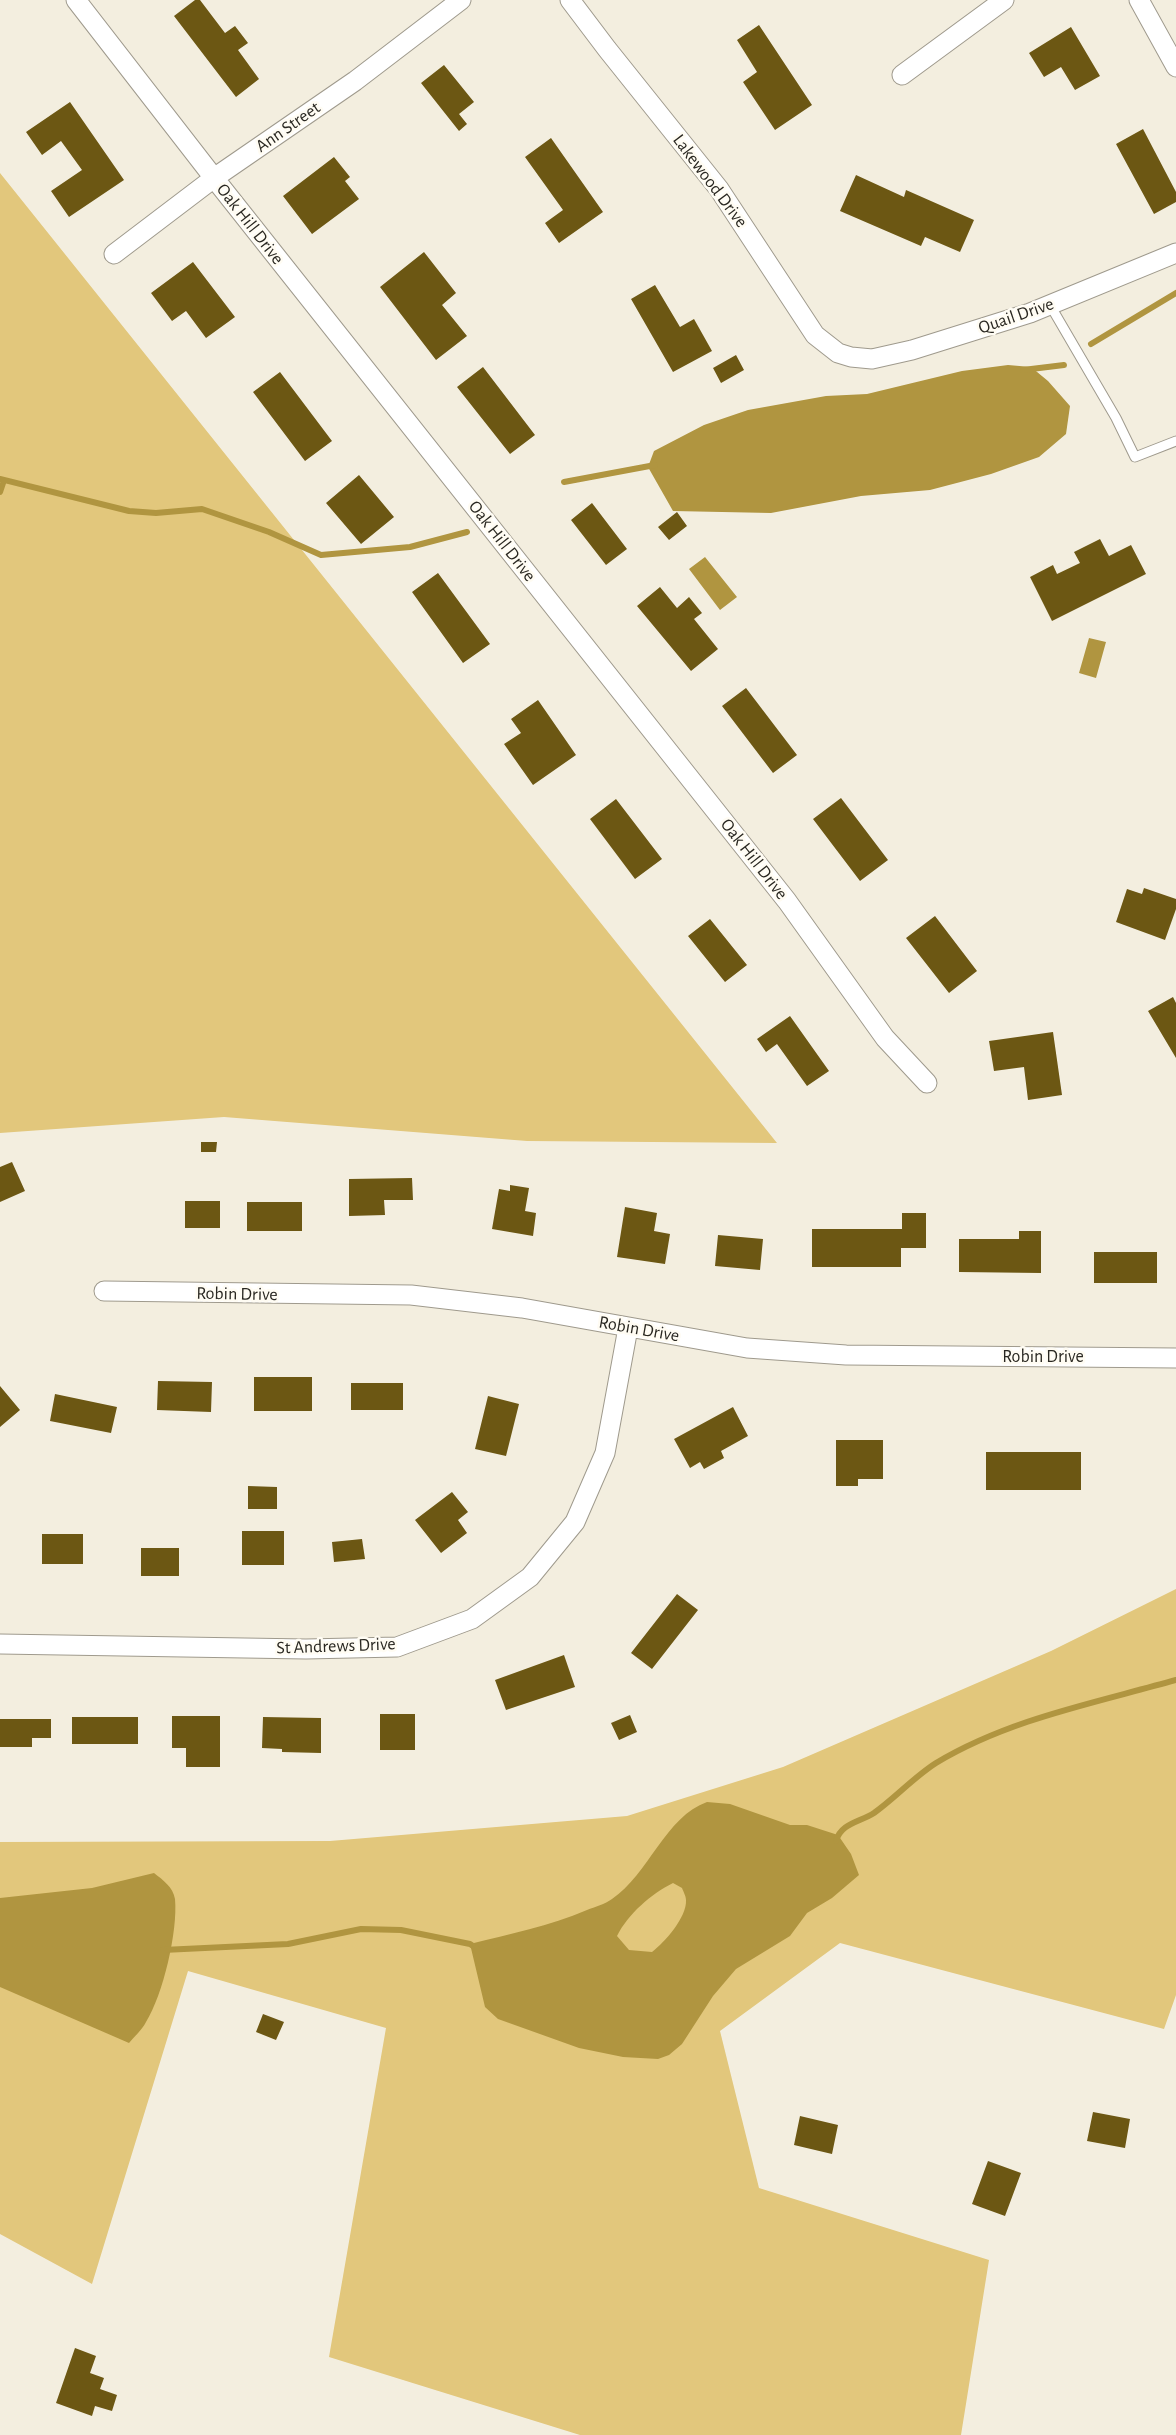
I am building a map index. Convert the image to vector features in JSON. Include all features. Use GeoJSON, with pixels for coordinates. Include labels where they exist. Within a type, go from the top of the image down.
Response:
{"type":"FeatureCollection","features":[{"type":"Feature","properties":{"kind":"street","name":"Oak Hill Drive"},"geometry":{"type":"LineString","coordinates":[[76,0],[214,178],[787,901],[886,1038],[927,1083]]}},
{"type":"Feature","properties":{"kind":"street","name":"Ann Street"},"geometry":{"type":"LineString","coordinates":[[114,254],[214,178],[355,81],[461,0]]}},
{"type":"Feature","properties":{"kind":"street","name":"Lakewood Drive"},"geometry":{"type":"LineString","coordinates":[[570,0],[719,189],[815,335],[838,353],[851,357]]}},
{"type":"Feature","properties":{"kind":"street"},"geometry":{"type":"LineString","coordinates":[[902,75],[1004,0]]}},
{"type":"Feature","properties":{"kind":"street"},"geometry":{"type":"LineString","coordinates":[[1139,0],[1176,67]]}},
{"type":"Feature","properties":{"kind":"street","name":"Quail Drive"},"geometry":{"type":"LineString","coordinates":[[851,357],[872,359],[899,354],[1050,305],[1176,253]]}},
{"type":"Feature","properties":{"kind":"street","name":"Robin Drive"},"geometry":{"type":"LineString","coordinates":[[104,1291],[411,1295],[522,1308],[748,1348],[846,1355],[1176,1358]]}},
{"type":"Feature","properties":{"kind":"street","name":"St Andrews Drive"},"geometry":{"type":"LineString","coordinates":[[0,1644],[306,1648],[397,1647],[472,1619],[530,1577],[575,1522],[605,1453],[628,1328]]}},
{"type":"Feature","properties":{"kind":"lane"},"geometry":{"type":"LineString","coordinates":[[1050,305],[1111,410],[1135,457],[1176,441]]}},
{"type":"Feature","properties":{"kind":"shaded area"},"geometry":{"type":"Polygon","coordinates":[[[0,173],[777,1143],[527,1141],[224,1117],[0,1133],[0,173]]]}},
{"type":"Feature","properties":{"kind":"shaded area"},"geometry":{"type":"Polygon","coordinates":[[[1008,365],[1031,367],[1048,381],[1070,406],[1066,434],[1039,457],[991,474],[930,490],[861,496],[771,513],[673,511],[648,467],[654,451],[704,425],[748,410],[826,396],[867,394],[962,371],[1008,365]]]}},
{"type":"Feature","properties":{"kind":"shaded area"},"geometry":{"type":"Polygon","coordinates":[[[705,557],[737,597],[720,610],[689,569],[705,557]]]}},
{"type":"Feature","properties":{"kind":"shaded area"},"geometry":{"type":"Polygon","coordinates":[[[1089,638],[1106,642],[1096,678],[1079,673],[1089,638]]]}},
{"type":"Feature","properties":{"kind":"shaded area"},"geometry":{"type":"Polygon","coordinates":[[[1176,1589],[1176,1995],[1164,2029],[840,1943],[720,2031],[759,2188],[989,2260],[961,2435],[580,2435],[329,2357],[386,2028],[188,1971],[92,2284],[0,2234],[0,1842],[330,1841],[627,1816],[783,1767],[1051,1651],[1176,1589]]]}},
{"type":"Feature","properties":{"kind":"shaded area"},"geometry":{"type":"Polygon","coordinates":[[[707,1802],[730,1804],[790,1825],[807,1825],[838,1835],[851,1854],[859,1875],[832,1898],[807,1913],[790,1936],[736,1969],[713,1996],[682,2044],[669,2055],[658,2059],[623,2057],[579,2048],[498,2019],[485,2007],[470,1944],[544,1925],[573,1916],[609,1901],[625,1889],[668,1833],[693,1809],[707,1802]],[[673,1883],[641,1905],[627,1920],[617,1936],[629,1950],[652,1952],[669,1936],[683,1914],[685,1907],[686,1898],[682,1888],[673,1883]]]}},
{"type":"Feature","properties":{"kind":"shaded area"},"geometry":{"type":"Polygon","coordinates":[[[154,1873],[167,1884],[175,1899],[172,1945],[163,1980],[152,2010],[140,2031],[129,2043],[0,1987],[0,1898],[92,1888],[154,1873]]]}},
{"type":"Feature","properties":{"kind":"building"},"geometry":{"type":"Polygon","coordinates":[[[195,0],[200,0],[225,33],[235,26],[248,43],[238,50],[259,79],[236,97],[174,16],[195,0]]]}},
{"type":"Feature","properties":{"kind":"building"},"geometry":{"type":"Polygon","coordinates":[[[759,25],[812,105],[775,130],[743,82],[757,72],[737,40],[759,25]]]}},
{"type":"Feature","properties":{"kind":"building"},"geometry":{"type":"Polygon","coordinates":[[[1071,27],[1100,76],[1075,90],[1061,67],[1044,77],[1029,53],[1071,27]]]}},
{"type":"Feature","properties":{"kind":"building"},"geometry":{"type":"Polygon","coordinates":[[[444,65],[474,102],[459,114],[467,124],[459,131],[421,83],[444,65]]]}},
{"type":"Feature","properties":{"kind":"building"},"geometry":{"type":"Polygon","coordinates":[[[70,102],[124,180],[69,217],[51,191],[82,170],[61,141],[42,155],[26,132],[70,102]]]}},
{"type":"Feature","properties":{"kind":"building"},"geometry":{"type":"Polygon","coordinates":[[[1143,129],[1176,192],[1176,202],[1154,214],[1116,144],[1143,129]]]}},
{"type":"Feature","properties":{"kind":"building"},"geometry":{"type":"Polygon","coordinates":[[[551,138],[603,212],[559,243],[545,223],[563,210],[525,157],[551,138]]]}},
{"type":"Feature","properties":{"kind":"building"},"geometry":{"type":"Polygon","coordinates":[[[334,157],[350,177],[345,181],[359,199],[312,234],[283,196],[334,157]]]}},
{"type":"Feature","properties":{"kind":"building"},"geometry":{"type":"Polygon","coordinates":[[[856,175],[904,197],[906,190],[974,220],[960,252],[925,237],[921,246],[840,211],[856,175]]]}},
{"type":"Feature","properties":{"kind":"building"},"geometry":{"type":"Polygon","coordinates":[[[424,252],[456,293],[442,305],[467,336],[436,360],[380,287],[424,252]]]}},
{"type":"Feature","properties":{"kind":"building"},"geometry":{"type":"Polygon","coordinates":[[[193,262],[235,317],[206,338],[186,311],[172,321],[151,293],[193,262]]]}},
{"type":"Feature","properties":{"kind":"building"},"geometry":{"type":"Polygon","coordinates":[[[655,285],[680,327],[694,319],[712,351],[673,372],[631,299],[655,285]]]}},
{"type":"Feature","properties":{"kind":"building"},"geometry":{"type":"Polygon","coordinates":[[[736,355],[744,370],[721,383],[713,368],[736,355]]]}},
{"type":"Feature","properties":{"kind":"building"},"geometry":{"type":"Polygon","coordinates":[[[483,367],[535,435],[510,454],[457,387],[483,367]]]}},
{"type":"Feature","properties":{"kind":"building"},"geometry":{"type":"Polygon","coordinates":[[[280,372],[332,441],[305,461],[253,392],[280,372]]]}},
{"type":"Feature","properties":{"kind":"building"},"geometry":{"type":"Polygon","coordinates":[[[359,475],[394,517],[361,544],[326,503],[359,475]]]}},
{"type":"Feature","properties":{"kind":"building"},"geometry":{"type":"Polygon","coordinates":[[[592,503],[627,549],[606,565],[571,520],[592,503]]]}},
{"type":"Feature","properties":{"kind":"building"},"geometry":{"type":"Polygon","coordinates":[[[677,512],[687,526],[669,540],[658,527],[677,512]]]}},
{"type":"Feature","properties":{"kind":"building"},"geometry":{"type":"Polygon","coordinates":[[[1100,539],[1109,556],[1131,545],[1146,574],[1052,621],[1030,577],[1053,565],[1057,574],[1080,563],[1074,552],[1100,539]]]}},
{"type":"Feature","properties":{"kind":"building"},"geometry":{"type":"Polygon","coordinates":[[[438,573],[490,644],[463,663],[412,592],[438,573]]]}},
{"type":"Feature","properties":{"kind":"building"},"geometry":{"type":"Polygon","coordinates":[[[660,587],[677,608],[689,597],[702,613],[694,619],[718,649],[691,671],[637,606],[660,587]]]}},
{"type":"Feature","properties":{"kind":"building"},"geometry":{"type":"Polygon","coordinates":[[[746,688],[797,755],[773,773],[722,706],[746,688]]]}},
{"type":"Feature","properties":{"kind":"building"},"geometry":{"type":"Polygon","coordinates":[[[538,700],[576,755],[533,785],[504,744],[521,733],[511,719],[538,700]]]}},
{"type":"Feature","properties":{"kind":"building"},"geometry":{"type":"Polygon","coordinates":[[[841,798],[888,860],[860,881],[813,819],[841,798]]]}},
{"type":"Feature","properties":{"kind":"building"},"geometry":{"type":"Polygon","coordinates":[[[616,799],[662,859],[635,879],[590,819],[616,799]]]}},
{"type":"Feature","properties":{"kind":"building"},"geometry":{"type":"Polygon","coordinates":[[[1144,888],[1176,899],[1176,909],[1165,940],[1116,922],[1127,889],[1142,894],[1144,888]]]}},
{"type":"Feature","properties":{"kind":"building"},"geometry":{"type":"Polygon","coordinates":[[[935,916],[977,971],[949,993],[906,938],[935,916]]]}},
{"type":"Feature","properties":{"kind":"building"},"geometry":{"type":"Polygon","coordinates":[[[710,919],[747,965],[725,982],[688,936],[710,919]]]}},
{"type":"Feature","properties":{"kind":"building"},"geometry":{"type":"Polygon","coordinates":[[[1173,997],[1176,1003],[1176,1058],[1148,1011],[1173,997]]]}},
{"type":"Feature","properties":{"kind":"building"},"geometry":{"type":"Polygon","coordinates":[[[790,1016],[829,1071],[807,1086],[777,1044],[766,1052],[757,1039],[790,1016]]]}},
{"type":"Feature","properties":{"kind":"building"},"geometry":{"type":"Polygon","coordinates":[[[1053,1032],[1062,1095],[1028,1100],[1024,1067],[994,1071],[989,1041],[1053,1032]]]}},
{"type":"Feature","properties":{"kind":"building"},"geometry":{"type":"Polygon","coordinates":[[[201,1142],[217,1142],[216,1152],[201,1152],[201,1142]]]}},
{"type":"Feature","properties":{"kind":"building"},"geometry":{"type":"Polygon","coordinates":[[[12,1162],[25,1191],[0,1202],[0,1167],[12,1162]]]}},
{"type":"Feature","properties":{"kind":"building"},"geometry":{"type":"Polygon","coordinates":[[[412,1178],[413,1200],[384,1200],[385,1215],[349,1216],[349,1179],[412,1178]]]}},
{"type":"Feature","properties":{"kind":"building"},"geometry":{"type":"Polygon","coordinates":[[[510,1185],[529,1188],[525,1211],[536,1213],[533,1236],[492,1229],[499,1189],[510,1191],[510,1185]]]}},
{"type":"Feature","properties":{"kind":"building"},"geometry":{"type":"Polygon","coordinates":[[[185,1201],[220,1201],[220,1228],[185,1228],[185,1201]]]}},
{"type":"Feature","properties":{"kind":"building"},"geometry":{"type":"Polygon","coordinates":[[[247,1202],[302,1202],[302,1231],[247,1231],[247,1202]]]}},
{"type":"Feature","properties":{"kind":"building"},"geometry":{"type":"Polygon","coordinates":[[[625,1207],[657,1213],[654,1231],[670,1234],[665,1264],[617,1257],[625,1207]]]}},
{"type":"Feature","properties":{"kind":"building"},"geometry":{"type":"Polygon","coordinates":[[[902,1213],[926,1213],[926,1248],[901,1248],[901,1267],[812,1267],[812,1229],[902,1229],[902,1213]]]}},
{"type":"Feature","properties":{"kind":"building"},"geometry":{"type":"Polygon","coordinates":[[[1019,1231],[1041,1231],[1041,1273],[959,1272],[959,1239],[1019,1239],[1019,1231]]]}},
{"type":"Feature","properties":{"kind":"building"},"geometry":{"type":"Polygon","coordinates":[[[718,1235],[763,1239],[760,1270],[715,1266],[718,1235]]]}},
{"type":"Feature","properties":{"kind":"building"},"geometry":{"type":"Polygon","coordinates":[[[1094,1252],[1157,1252],[1157,1283],[1094,1283],[1094,1252]]]}},
{"type":"Feature","properties":{"kind":"building"},"geometry":{"type":"Polygon","coordinates":[[[254,1377],[312,1377],[312,1411],[254,1411],[254,1377]]]}},
{"type":"Feature","properties":{"kind":"building"},"geometry":{"type":"Polygon","coordinates":[[[158,1381],[212,1382],[211,1412],[157,1410],[158,1381]]]}},
{"type":"Feature","properties":{"kind":"building"},"geometry":{"type":"Polygon","coordinates":[[[351,1383],[403,1383],[403,1410],[351,1410],[351,1383]]]}},
{"type":"Feature","properties":{"kind":"building"},"geometry":{"type":"Polygon","coordinates":[[[0,1386],[20,1410],[0,1427],[0,1386]]]}},
{"type":"Feature","properties":{"kind":"building"},"geometry":{"type":"Polygon","coordinates":[[[55,1394],[117,1407],[111,1433],[50,1421],[55,1394]]]}},
{"type":"Feature","properties":{"kind":"building"},"geometry":{"type":"Polygon","coordinates":[[[488,1396],[519,1404],[506,1456],[475,1449],[488,1396]]]}},
{"type":"Feature","properties":{"kind":"building"},"geometry":{"type":"Polygon","coordinates":[[[733,1407],[748,1436],[721,1451],[724,1458],[704,1469],[700,1462],[690,1468],[674,1439],[733,1407]]]}},
{"type":"Feature","properties":{"kind":"building"},"geometry":{"type":"Polygon","coordinates":[[[836,1440],[883,1440],[883,1479],[858,1479],[858,1486],[836,1486],[836,1440]]]}},
{"type":"Feature","properties":{"kind":"building"},"geometry":{"type":"Polygon","coordinates":[[[986,1452],[1081,1452],[1081,1490],[986,1490],[986,1452]]]}},
{"type":"Feature","properties":{"kind":"building"},"geometry":{"type":"Polygon","coordinates":[[[248,1486],[277,1487],[277,1509],[248,1509],[248,1486]]]}},
{"type":"Feature","properties":{"kind":"building"},"geometry":{"type":"Polygon","coordinates":[[[452,1492],[468,1512],[458,1520],[467,1533],[441,1553],[415,1520],[452,1492]]]}},
{"type":"Feature","properties":{"kind":"building"},"geometry":{"type":"Polygon","coordinates":[[[242,1531],[284,1531],[284,1565],[242,1565],[242,1531]]]}},
{"type":"Feature","properties":{"kind":"building"},"geometry":{"type":"Polygon","coordinates":[[[42,1534],[83,1534],[83,1564],[42,1564],[42,1534]]]}},
{"type":"Feature","properties":{"kind":"building"},"geometry":{"type":"Polygon","coordinates":[[[362,1539],[365,1559],[334,1562],[332,1542],[362,1539]]]}},
{"type":"Feature","properties":{"kind":"building"},"geometry":{"type":"Polygon","coordinates":[[[141,1548],[179,1548],[179,1576],[141,1576],[141,1548]]]}},
{"type":"Feature","properties":{"kind":"building"},"geometry":{"type":"Polygon","coordinates":[[[677,1594],[698,1610],[652,1669],[631,1653],[677,1594]]]}},
{"type":"Feature","properties":{"kind":"building"},"geometry":{"type":"Polygon","coordinates":[[[564,1655],[575,1687],[506,1710],[495,1680],[564,1655]]]}},
{"type":"Feature","properties":{"kind":"building"},"geometry":{"type":"Polygon","coordinates":[[[380,1714],[415,1714],[415,1750],[380,1750],[380,1714]]]}},
{"type":"Feature","properties":{"kind":"building"},"geometry":{"type":"Polygon","coordinates":[[[630,1715],[637,1732],[619,1740],[611,1723],[630,1715]]]}},
{"type":"Feature","properties":{"kind":"building"},"geometry":{"type":"Polygon","coordinates":[[[172,1716],[220,1716],[220,1767],[186,1767],[186,1748],[172,1748],[172,1716]]]}},
{"type":"Feature","properties":{"kind":"building"},"geometry":{"type":"Polygon","coordinates":[[[72,1717],[138,1717],[138,1744],[72,1744],[72,1717]]]}},
{"type":"Feature","properties":{"kind":"building"},"geometry":{"type":"Polygon","coordinates":[[[263,1717],[321,1718],[321,1753],[282,1752],[282,1749],[262,1748],[263,1717]]]}},
{"type":"Feature","properties":{"kind":"building"},"geometry":{"type":"Polygon","coordinates":[[[0,1719],[51,1719],[51,1738],[32,1738],[32,1747],[0,1747],[0,1719]]]}},
{"type":"Feature","properties":{"kind":"building"},"geometry":{"type":"Polygon","coordinates":[[[263,2014],[284,2022],[276,2040],[256,2032],[263,2014]]]}},
{"type":"Feature","properties":{"kind":"building"},"geometry":{"type":"Polygon","coordinates":[[[1093,2112],[1130,2119],[1125,2148],[1087,2141],[1093,2112]]]}},
{"type":"Feature","properties":{"kind":"building"},"geometry":{"type":"Polygon","coordinates":[[[800,2116],[838,2125],[832,2154],[794,2145],[800,2116]]]}},
{"type":"Feature","properties":{"kind":"building"},"geometry":{"type":"Polygon","coordinates":[[[988,2161],[1021,2173],[1005,2216],[972,2204],[988,2161]]]}},
{"type":"Feature","properties":{"kind":"building"},"geometry":{"type":"Polygon","coordinates":[[[75,2348],[96,2356],[90,2373],[104,2378],[100,2389],[117,2395],[112,2411],[95,2406],[92,2416],[56,2403],[75,2348]]]}},
{"type":"Feature","properties":{"kind":"waterway"},"geometry":{"type":"LineString","coordinates":[[1091,344],[1176,293]]}},
{"type":"Feature","properties":{"kind":"waterway"},"geometry":{"type":"LineString","coordinates":[[1023,370],[1064,365]]}},
{"type":"Feature","properties":{"kind":"waterway"},"geometry":{"type":"LineString","coordinates":[[564,482],[655,465]]}},
{"type":"Feature","properties":{"kind":"waterway"},"geometry":{"type":"LineString","coordinates":[[0,479],[129,511],[156,513],[202,509],[269,532],[321,555],[410,547],[467,532]]}},
{"type":"Feature","properties":{"kind":"waterway"},"geometry":{"type":"LineString","coordinates":[[0,492],[4,480]]}},
{"type":"Feature","properties":{"kind":"waterway"},"geometry":{"type":"LineString","coordinates":[[836,1841],[842,1830],[874,1813],[936,1763],[964,1748],[1023,1723],[1176,1680]]}},
{"type":"Feature","properties":{"kind":"waterway"},"geometry":{"type":"LineString","coordinates":[[163,1950],[288,1944],[361,1929],[401,1930],[470,1944],[476,1948]]}}]}
